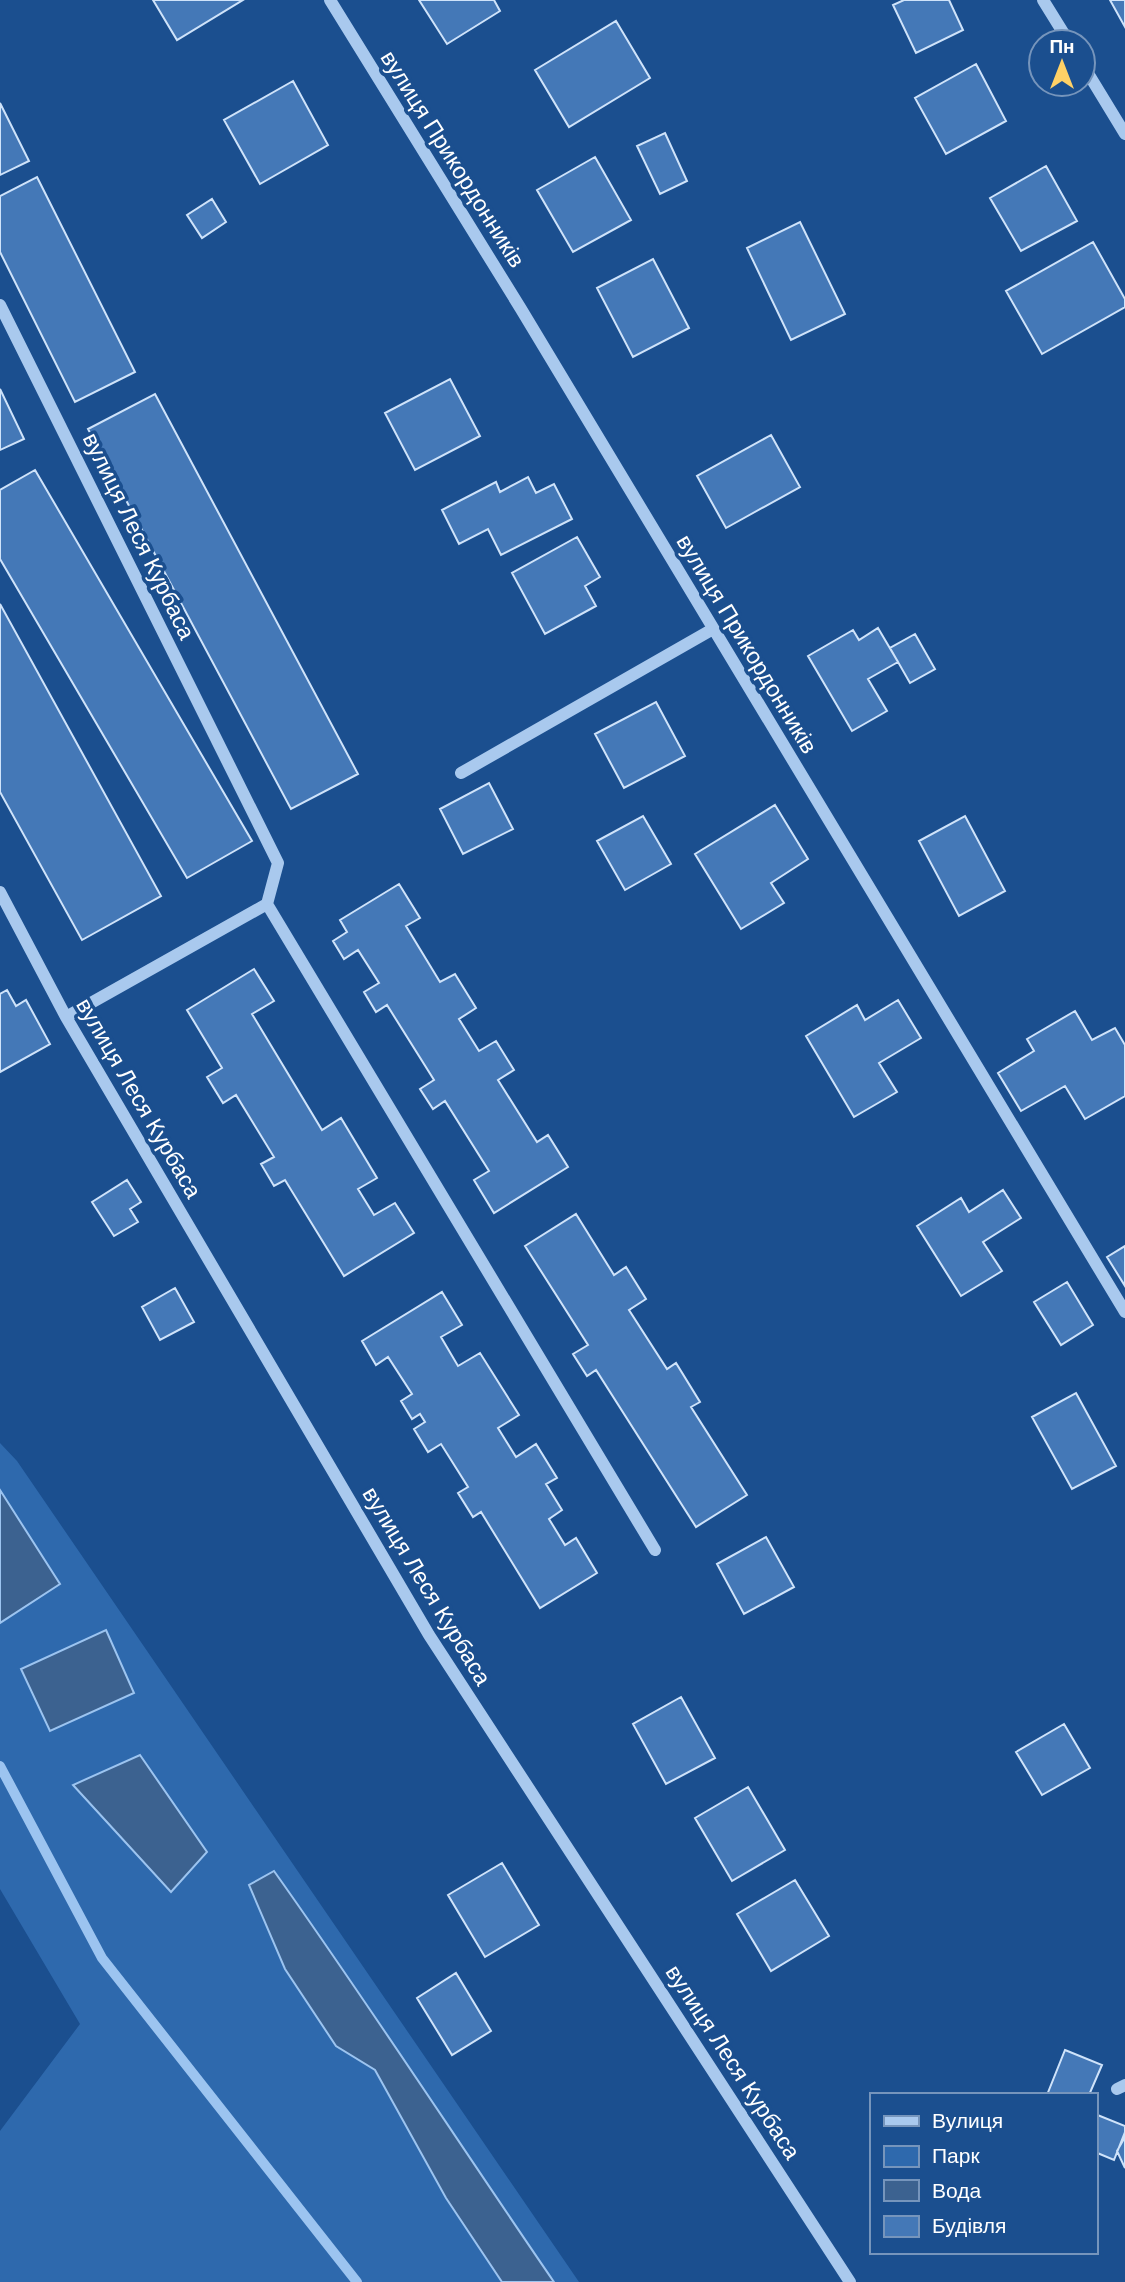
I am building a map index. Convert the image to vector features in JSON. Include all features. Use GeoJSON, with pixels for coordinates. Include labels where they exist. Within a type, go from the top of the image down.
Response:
{"type":"FeatureCollection","features":[{"type":"Feature","properties":{"kind":"street","name":"вулиця Прикордонників"},"geometry":{"type":"LineString","coordinates":[[330,0],[521,309],[1125,1312]]}},
{"type":"Feature","properties":{"kind":"street"},"geometry":{"type":"LineString","coordinates":[[1043,0],[1060,28]]}},
{"type":"Feature","properties":{"kind":"street"},"geometry":{"type":"LineString","coordinates":[[1097,88],[1125,134]]}},
{"type":"Feature","properties":{"kind":"street","name":"вулиця Леся Курбаса"},"geometry":{"type":"LineString","coordinates":[[0,305],[278,863],[267,904]]}},
{"type":"Feature","properties":{"kind":"street"},"geometry":{"type":"LineString","coordinates":[[461,773],[713,629]]}},
{"type":"Feature","properties":{"kind":"street","name":"вулиця Леся Курбаса"},"geometry":{"type":"LineString","coordinates":[[0,892],[66,1017],[429,1635],[850,2282]]}},
{"type":"Feature","properties":{"kind":"street"},"geometry":{"type":"LineString","coordinates":[[66,1017],[267,904],[655,1550]]}},
{"type":"Feature","properties":{"kind":"green space"},"geometry":{"type":"Polygon","coordinates":[[[0,1443],[17,1461],[579,2282],[0,2282],[0,2131],[80,2024],[0,1889],[0,1443]]]}},
{"type":"Feature","properties":{"kind":"water"},"geometry":{"type":"Polygon","coordinates":[[[0,1490],[60,1584],[0,1623],[0,1490]]]}},
{"type":"Feature","properties":{"kind":"water"},"geometry":{"type":"Polygon","coordinates":[[[106,1630],[134,1693],[50,1731],[21,1669],[106,1630]]]}},
{"type":"Feature","properties":{"kind":"water"},"geometry":{"type":"Polygon","coordinates":[[[140,1755],[207,1852],[171,1892],[73,1785],[140,1755]]]}},
{"type":"Feature","properties":{"kind":"water"},"geometry":{"type":"Polygon","coordinates":[[[274,1871],[554,2282],[502,2282],[446,2198],[375,2070],[336,2046],[285,1969],[249,1885],[274,1871]]]}},
{"type":"Feature","properties":{"kind":"building"},"geometry":{"type":"Polygon","coordinates":[[[153,0],[243,0],[177,40],[153,0]]]}},
{"type":"Feature","properties":{"kind":"building"},"geometry":{"type":"Polygon","coordinates":[[[419,0],[494,0],[500,11],[447,44],[419,0]]]}},
{"type":"Feature","properties":{"kind":"building"},"geometry":{"type":"Polygon","coordinates":[[[904,0],[949,0],[963,30],[916,53],[893,5],[904,0]]]}},
{"type":"Feature","properties":{"kind":"building"},"geometry":{"type":"Polygon","coordinates":[[[1110,0],[1125,0],[1125,27],[1110,0]]]}},
{"type":"Feature","properties":{"kind":"building"},"geometry":{"type":"Polygon","coordinates":[[[616,21],[650,78],[569,127],[535,70],[616,21]]]}},
{"type":"Feature","properties":{"kind":"building"},"geometry":{"type":"Polygon","coordinates":[[[976,64],[1006,121],[946,154],[915,98],[976,64]]]}},
{"type":"Feature","properties":{"kind":"building"},"geometry":{"type":"Polygon","coordinates":[[[293,81],[328,145],[260,184],[224,120],[293,81]]]}},
{"type":"Feature","properties":{"kind":"building"},"geometry":{"type":"Polygon","coordinates":[[[0,103],[29,161],[0,175],[0,103]]]}},
{"type":"Feature","properties":{"kind":"building"},"geometry":{"type":"Polygon","coordinates":[[[665,133],[687,181],[660,194],[637,146],[665,133]]]}},
{"type":"Feature","properties":{"kind":"building"},"geometry":{"type":"Polygon","coordinates":[[[595,157],[631,220],[573,252],[537,190],[595,157]]]}},
{"type":"Feature","properties":{"kind":"building"},"geometry":{"type":"Polygon","coordinates":[[[1046,166],[1077,221],[1021,251],[990,198],[1046,166]]]}},
{"type":"Feature","properties":{"kind":"building"},"geometry":{"type":"Polygon","coordinates":[[[37,177],[135,372],[75,402],[0,252],[0,196],[37,177]]]}},
{"type":"Feature","properties":{"kind":"building"},"geometry":{"type":"Polygon","coordinates":[[[212,199],[226,222],[202,238],[187,215],[212,199]]]}},
{"type":"Feature","properties":{"kind":"building"},"geometry":{"type":"Polygon","coordinates":[[[800,222],[845,314],[791,340],[747,248],[800,222]]]}},
{"type":"Feature","properties":{"kind":"building"},"geometry":{"type":"Polygon","coordinates":[[[1093,242],[1125,299],[1125,307],[1042,354],[1006,291],[1093,242]]]}},
{"type":"Feature","properties":{"kind":"building"},"geometry":{"type":"Polygon","coordinates":[[[653,259],[689,328],[633,357],[597,288],[653,259]]]}},
{"type":"Feature","properties":{"kind":"building"},"geometry":{"type":"Polygon","coordinates":[[[450,379],[480,436],[415,470],[385,413],[450,379]]]}},
{"type":"Feature","properties":{"kind":"building"},"geometry":{"type":"Polygon","coordinates":[[[0,389],[24,439],[0,450],[0,389]]]}},
{"type":"Feature","properties":{"kind":"building"},"geometry":{"type":"Polygon","coordinates":[[[155,394],[358,774],[291,809],[88,429],[155,394]]]}},
{"type":"Feature","properties":{"kind":"building"},"geometry":{"type":"Polygon","coordinates":[[[771,435],[800,487],[726,528],[697,476],[771,435]]]}},
{"type":"Feature","properties":{"kind":"building"},"geometry":{"type":"Polygon","coordinates":[[[35,470],[252,841],[187,878],[0,559],[0,490],[35,470]]]}},
{"type":"Feature","properties":{"kind":"building"},"geometry":{"type":"Polygon","coordinates":[[[528,477],[536,493],[554,484],[572,519],[501,555],[488,529],[459,544],[442,510],[496,482],[500,492],[528,477]]]}},
{"type":"Feature","properties":{"kind":"building"},"geometry":{"type":"Polygon","coordinates":[[[577,537],[600,577],[585,586],[596,606],[545,634],[512,573],[577,537]]]}},
{"type":"Feature","properties":{"kind":"building"},"geometry":{"type":"Polygon","coordinates":[[[0,604],[161,896],[82,940],[0,792],[0,604]]]}},
{"type":"Feature","properties":{"kind":"building"},"geometry":{"type":"Polygon","coordinates":[[[878,628],[898,662],[868,679],[887,711],[852,731],[808,656],[853,630],[859,640],[878,628]]]}},
{"type":"Feature","properties":{"kind":"building"},"geometry":{"type":"Polygon","coordinates":[[[915,634],[935,669],[910,683],[890,648],[915,634]]]}},
{"type":"Feature","properties":{"kind":"building"},"geometry":{"type":"Polygon","coordinates":[[[656,702],[685,756],[624,788],[595,734],[656,702]]]}},
{"type":"Feature","properties":{"kind":"building"},"geometry":{"type":"Polygon","coordinates":[[[489,783],[513,829],[463,854],[440,809],[489,783]]]}},
{"type":"Feature","properties":{"kind":"building"},"geometry":{"type":"Polygon","coordinates":[[[775,805],[808,859],[771,883],[784,903],[741,929],[695,854],[775,805]]]}},
{"type":"Feature","properties":{"kind":"building"},"geometry":{"type":"Polygon","coordinates":[[[643,816],[671,864],[625,890],[597,841],[643,816]]]}},
{"type":"Feature","properties":{"kind":"building"},"geometry":{"type":"Polygon","coordinates":[[[965,816],[1005,891],[959,916],[919,841],[965,816]]]}},
{"type":"Feature","properties":{"kind":"building"},"geometry":{"type":"Polygon","coordinates":[[[399,884],[420,918],[406,926],[440,982],[455,974],[476,1008],[459,1019],[479,1051],[496,1041],[514,1070],[498,1080],[537,1142],[548,1135],[568,1167],[494,1213],[474,1180],[489,1171],[445,1101],[433,1109],[420,1089],[434,1080],[387,1005],[376,1012],[364,992],[379,983],[358,950],[344,959],[333,941],[347,932],[340,920],[399,884]]]}},
{"type":"Feature","properties":{"kind":"building"},"geometry":{"type":"Polygon","coordinates":[[[254,969],[274,1001],[252,1014],[322,1130],[341,1118],[377,1178],[358,1189],[374,1215],[395,1203],[414,1233],[344,1276],[285,1180],[274,1186],[261,1164],[274,1157],[236,1095],[223,1103],[207,1077],[222,1068],[187,1010],[254,969]]]}},
{"type":"Feature","properties":{"kind":"building"},"geometry":{"type":"Polygon","coordinates":[[[7,990],[16,1006],[26,1000],[50,1044],[0,1072],[0,994],[7,990]]]}},
{"type":"Feature","properties":{"kind":"building"},"geometry":{"type":"Polygon","coordinates":[[[898,1000],[921,1038],[879,1063],[897,1092],[854,1117],[806,1036],[857,1005],[865,1020],[898,1000]]]}},
{"type":"Feature","properties":{"kind":"building"},"geometry":{"type":"Polygon","coordinates":[[[1075,1011],[1092,1040],[1115,1028],[1125,1045],[1125,1096],[1085,1119],[1065,1086],[1021,1111],[998,1073],[1034,1051],[1027,1039],[1075,1011]]]}},
{"type":"Feature","properties":{"kind":"building"},"geometry":{"type":"Polygon","coordinates":[[[127,1180],[141,1202],[130,1209],[138,1222],[114,1236],[92,1202],[127,1180]]]}},
{"type":"Feature","properties":{"kind":"building"},"geometry":{"type":"Polygon","coordinates":[[[1003,1190],[1021,1218],[983,1242],[1002,1271],[961,1296],[917,1226],[961,1198],[969,1212],[1003,1190]]]}},
{"type":"Feature","properties":{"kind":"building"},"geometry":{"type":"Polygon","coordinates":[[[576,1214],[614,1275],[626,1267],[646,1299],[629,1310],[667,1369],[676,1363],[700,1402],[691,1407],[747,1495],[696,1527],[596,1370],[587,1376],[573,1354],[588,1345],[525,1246],[576,1214]]]}},
{"type":"Feature","properties":{"kind":"building"},"geometry":{"type":"Polygon","coordinates":[[[1125,1246],[1125,1286],[1107,1257],[1125,1246]]]}},
{"type":"Feature","properties":{"kind":"building"},"geometry":{"type":"Polygon","coordinates":[[[1067,1282],[1093,1325],[1061,1345],[1034,1302],[1067,1282]]]}},
{"type":"Feature","properties":{"kind":"building"},"geometry":{"type":"Polygon","coordinates":[[[175,1288],[194,1322],[160,1340],[142,1307],[175,1288]]]}},
{"type":"Feature","properties":{"kind":"building"},"geometry":{"type":"Polygon","coordinates":[[[442,1292],[462,1325],[441,1337],[458,1366],[480,1353],[519,1415],[498,1428],[516,1457],[536,1444],[557,1478],[546,1484],[562,1510],[549,1519],[565,1545],[576,1538],[597,1573],[540,1608],[481,1512],[473,1517],[458,1493],[468,1487],[441,1444],[428,1452],[414,1429],[425,1422],[420,1414],[412,1419],[401,1401],[412,1394],[388,1357],[376,1365],[362,1341],[442,1292]]]}},
{"type":"Feature","properties":{"kind":"building"},"geometry":{"type":"Polygon","coordinates":[[[1076,1393],[1116,1466],[1072,1489],[1032,1417],[1076,1393]]]}},
{"type":"Feature","properties":{"kind":"building"},"geometry":{"type":"Polygon","coordinates":[[[766,1537],[794,1587],[744,1614],[717,1564],[766,1537]]]}},
{"type":"Feature","properties":{"kind":"building"},"geometry":{"type":"Polygon","coordinates":[[[681,1697],[715,1758],[666,1784],[633,1724],[681,1697]]]}},
{"type":"Feature","properties":{"kind":"building"},"geometry":{"type":"Polygon","coordinates":[[[1064,1724],[1090,1768],[1042,1795],[1016,1752],[1064,1724]]]}},
{"type":"Feature","properties":{"kind":"building"},"geometry":{"type":"Polygon","coordinates":[[[748,1787],[785,1850],[732,1881],[695,1818],[748,1787]]]}},
{"type":"Feature","properties":{"kind":"building"},"geometry":{"type":"Polygon","coordinates":[[[502,1863],[539,1925],[485,1957],[448,1895],[502,1863]]]}},
{"type":"Feature","properties":{"kind":"building"},"geometry":{"type":"Polygon","coordinates":[[[795,1880],[829,1936],[771,1971],[737,1914],[795,1880]]]}},
{"type":"Feature","properties":{"kind":"building"},"geometry":{"type":"Polygon","coordinates":[[[456,1973],[491,2031],[452,2055],[417,1998],[456,1973]]]}},
{"type":"Feature","properties":{"kind":"building"},"geometry":{"type":"Polygon","coordinates":[[[1065,2050],[1102,2065],[1090,2093],[1048,2093],[1065,2050]]]}},
{"type":"Feature","properties":{"kind":"building"},"geometry":{"type":"Polygon","coordinates":[[[1097,2115],[1125,2126],[1114,2160],[1097,2153],[1097,2115]]]}},
{"type":"Feature","properties":{"kind":"building"},"geometry":{"type":"Polygon","coordinates":[[[1125,2137],[1125,2168],[1117,2151],[1125,2137]]]}},
{"type":"Feature","properties":{"kind":"waterway"},"geometry":{"type":"LineString","coordinates":[[0,1766],[102,1958],[357,2282]]}}]}
